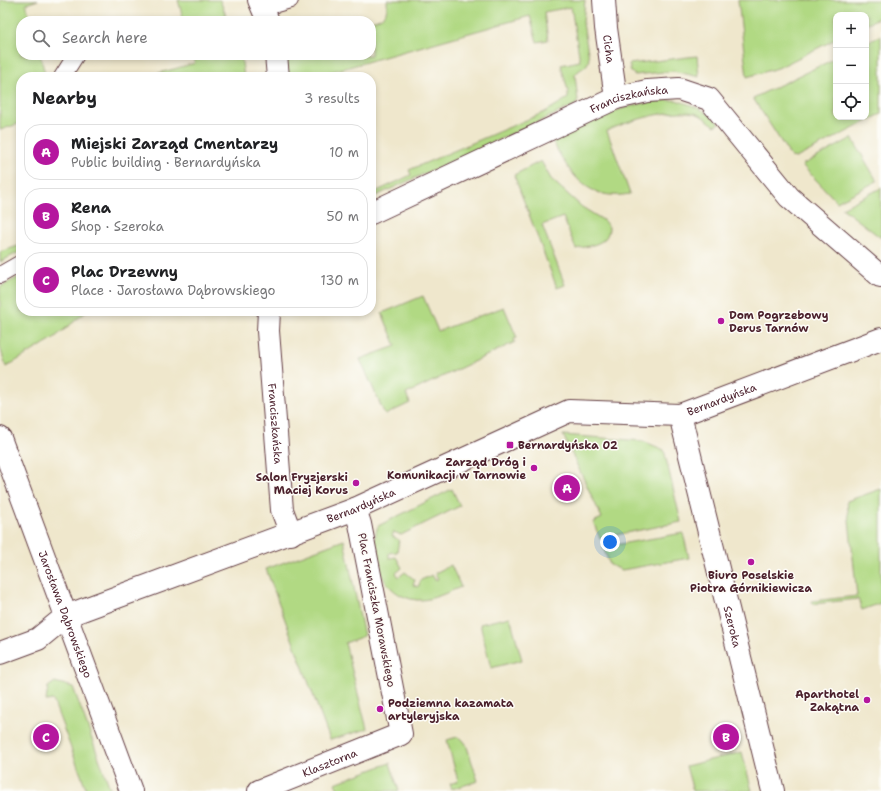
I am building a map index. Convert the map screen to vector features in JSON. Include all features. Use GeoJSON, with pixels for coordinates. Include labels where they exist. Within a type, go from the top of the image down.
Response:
{"type":"FeatureCollection","features":[{"type":"Feature","properties":{"kind":"street","name":"Cicha"},"geometry":{"type":"LineString","coordinates":[[604,0],[606,28],[616,98]]}},
{"type":"Feature","properties":{"kind":"street"},"geometry":{"type":"LineString","coordinates":[[276,60],[278,72]]}},
{"type":"Feature","properties":{"kind":"street","name":"Franciszkańska"},"geometry":{"type":"LineString","coordinates":[[376,210],[616,98],[647,91],[679,90],[709,99],[789,197],[880,276]]}},
{"type":"Feature","properties":{"kind":"street","name":"Franciszkańska"},"geometry":{"type":"LineString","coordinates":[[269,316],[268,331],[282,510],[291,534]]}},
{"type":"Feature","properties":{"kind":"street","name":"Bernardyńska"},"geometry":{"type":"LineString","coordinates":[[0,653],[38,639],[66,616],[355,510],[569,411],[680,415],[881,339]]}},
{"type":"Feature","properties":{"kind":"street","name":"Szeroka"},"geometry":{"type":"LineString","coordinates":[[680,415],[773,791]]}},
{"type":"Feature","properties":{"kind":"street","name":"Jarosława Dąbrowskiego"},"geometry":{"type":"LineString","coordinates":[[0,438],[131,791]]}},
{"type":"Feature","properties":{"kind":"street","name":"Plac Franciszka Morawskiego"},"geometry":{"type":"LineString","coordinates":[[355,510],[360,524],[401,734]]}},
{"type":"Feature","properties":{"kind":"street","name":"Klasztorna"},"geometry":{"type":"LineString","coordinates":[[259,791],[401,734]]}},
{"type":"Feature","properties":{"kind":"lane"},"geometry":{"type":"LineString","coordinates":[[263,10],[290,0]]}},
{"type":"Feature","properties":{"kind":"lane"},"geometry":{"type":"LineString","coordinates":[[65,72],[73,60]]}},
{"type":"Feature","properties":{"kind":"lane"},"geometry":{"type":"LineString","coordinates":[[0,275],[16,267]]}},
{"type":"Feature","properties":{"kind":"green space"},"geometry":{"type":"Polygon","coordinates":[[[0,0],[38,0],[26,4],[30,16],[16,16],[16,60],[41,60],[45,72],[16,72],[16,125],[0,130],[0,0]]]}},
{"type":"Feature","properties":{"kind":"green space"},"geometry":{"type":"Polygon","coordinates":[[[178,0],[220,0],[226,16],[183,16],[178,0]]]}},
{"type":"Feature","properties":{"kind":"green space"},"geometry":{"type":"Polygon","coordinates":[[[387,0],[585,0],[583,23],[589,58],[587,64],[575,75],[578,101],[575,105],[376,196],[376,192],[411,175],[409,170],[545,112],[568,98],[568,91],[561,65],[580,61],[571,7],[544,12],[548,40],[537,42],[530,16],[376,59],[376,19],[385,14],[387,9],[387,0]]]}},
{"type":"Feature","properties":{"kind":"green space"},"geometry":{"type":"Polygon","coordinates":[[[738,0],[881,0],[881,17],[869,23],[869,12],[833,12],[833,40],[778,68],[747,77],[738,0]]]}},
{"type":"Feature","properties":{"kind":"green space"},"geometry":{"type":"Polygon","coordinates":[[[881,35],[881,114],[796,158],[791,157],[753,98],[833,59],[833,120],[869,120],[869,41],[881,35]]]}},
{"type":"Feature","properties":{"kind":"green space"},"geometry":{"type":"Polygon","coordinates":[[[697,56],[699,77],[673,71],[635,75],[631,72],[629,64],[697,56]]]}},
{"type":"Feature","properties":{"kind":"green space"},"geometry":{"type":"Polygon","coordinates":[[[194,60],[242,60],[243,72],[163,72],[195,63],[194,60]]]}},
{"type":"Feature","properties":{"kind":"green space"},"geometry":{"type":"Polygon","coordinates":[[[285,60],[373,60],[331,72],[287,72],[285,60]]]}},
{"type":"Feature","properties":{"kind":"green space"},"geometry":{"type":"Polygon","coordinates":[[[676,100],[704,111],[719,123],[715,126],[697,114],[674,112],[650,116],[626,123],[607,131],[630,194],[602,194],[591,189],[573,174],[558,152],[552,140],[611,112],[658,101],[676,100]]]}},
{"type":"Feature","properties":{"kind":"green space"},"geometry":{"type":"Polygon","coordinates":[[[852,138],[877,181],[837,202],[802,165],[852,138]]]}},
{"type":"Feature","properties":{"kind":"green space"},"geometry":{"type":"Polygon","coordinates":[[[541,161],[551,179],[582,207],[603,220],[609,227],[606,237],[602,241],[576,249],[563,217],[542,225],[565,285],[557,288],[514,175],[541,161]]]}},
{"type":"Feature","properties":{"kind":"green space"},"geometry":{"type":"Polygon","coordinates":[[[881,188],[881,238],[842,208],[881,188]]]}},
{"type":"Feature","properties":{"kind":"green space"},"geometry":{"type":"Polygon","coordinates":[[[16,247],[16,254],[0,262],[0,252],[16,247]]]}},
{"type":"Feature","properties":{"kind":"green space"},"geometry":{"type":"Polygon","coordinates":[[[16,279],[16,316],[81,316],[54,338],[6,367],[0,347],[0,287],[16,279]]]}},
{"type":"Feature","properties":{"kind":"green space"},"geometry":{"type":"Polygon","coordinates":[[[423,296],[438,331],[504,307],[517,338],[514,339],[515,342],[406,394],[410,403],[385,415],[360,359],[396,346],[382,313],[423,296]]]}},
{"type":"Feature","properties":{"kind":"green space"},"geometry":{"type":"Polygon","coordinates":[[[563,435],[643,441],[664,450],[681,522],[600,538],[593,522],[602,518],[563,435]]]}},
{"type":"Feature","properties":{"kind":"green space"},"geometry":{"type":"Polygon","coordinates":[[[452,489],[460,506],[401,535],[394,532],[392,536],[399,540],[397,552],[389,553],[389,558],[396,557],[402,568],[396,573],[399,577],[405,572],[415,580],[413,585],[418,587],[421,580],[432,575],[435,580],[438,579],[435,573],[451,565],[461,587],[428,599],[417,600],[405,597],[386,583],[380,572],[376,561],[375,549],[375,537],[378,526],[452,489]]]}},
{"type":"Feature","properties":{"kind":"green space"},"geometry":{"type":"Polygon","coordinates":[[[881,489],[881,603],[862,610],[858,599],[813,604],[812,601],[857,596],[847,501],[881,489]]]}},
{"type":"Feature","properties":{"kind":"green space"},"geometry":{"type":"Polygon","coordinates":[[[683,533],[689,558],[622,570],[610,565],[603,547],[683,533]]]}},
{"type":"Feature","properties":{"kind":"green space"},"geometry":{"type":"Polygon","coordinates":[[[344,540],[364,636],[345,643],[367,729],[330,740],[266,569],[344,540]]]}},
{"type":"Feature","properties":{"kind":"green space"},"geometry":{"type":"Polygon","coordinates":[[[510,617],[522,660],[491,668],[480,624],[510,617]]]}},
{"type":"Feature","properties":{"kind":"green space"},"geometry":{"type":"Polygon","coordinates":[[[55,682],[73,687],[111,791],[87,791],[53,700],[46,701],[48,687],[55,682]]]}},
{"type":"Feature","properties":{"kind":"green space"},"geometry":{"type":"Polygon","coordinates":[[[457,737],[462,739],[466,744],[478,781],[452,789],[450,784],[458,781],[447,740],[457,737]]]}},
{"type":"Feature","properties":{"kind":"green space"},"geometry":{"type":"Polygon","coordinates":[[[742,752],[752,791],[693,791],[686,766],[742,752]]]}},
{"type":"Feature","properties":{"kind":"green space"},"geometry":{"type":"Polygon","coordinates":[[[390,763],[399,791],[339,791],[335,783],[390,763]]]}},
{"type":"Feature","properties":{"kind":"place","name":"Dom Pogrzebowy Derus Tarnów"},"geometry":{"type":"Point","coordinates":[721,321]}},
{"type":"Feature","properties":{"kind":"place","name":"Bernardyńska 02"},"geometry":{"type":"Point","coordinates":[510,445]}},
{"type":"Feature","properties":{"kind":"place","name":"Zarząd Dróg i Komunikacji w Tarnowie"},"geometry":{"type":"Point","coordinates":[534,468]}},
{"type":"Feature","properties":{"kind":"place","name":"Salon Fryzjerski Maciej Korus"},"geometry":{"type":"Point","coordinates":[356,483]}},
{"type":"Feature","properties":{"kind":"place","name":"Miejski Zarząd Cmentarzy"},"geometry":{"type":"Point","coordinates":[567,488]}},
{"type":"Feature","properties":{"kind":"place","name":"Biuro Poselskie Piotra Górnikiewicza"},"geometry":{"type":"Point","coordinates":[751,562]}},
{"type":"Feature","properties":{"kind":"place","name":"Aparthotel Zakątna"},"geometry":{"type":"Point","coordinates":[867,700]}},
{"type":"Feature","properties":{"kind":"place","name":"Podziemna kazamata artyleryjska"},"geometry":{"type":"Point","coordinates":[380,709]}},
{"type":"Feature","properties":{"kind":"place","name":"Plac Drzewny"},"geometry":{"type":"Point","coordinates":[46,737]}},
{"type":"Feature","properties":{"kind":"place","name":"Rena"},"geometry":{"type":"Point","coordinates":[726,737]}}]}
